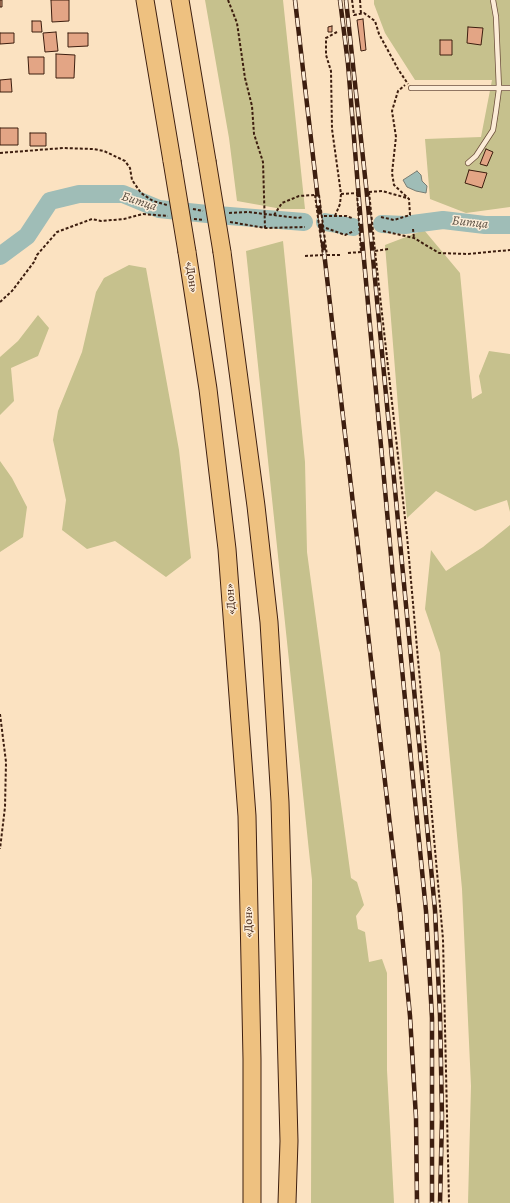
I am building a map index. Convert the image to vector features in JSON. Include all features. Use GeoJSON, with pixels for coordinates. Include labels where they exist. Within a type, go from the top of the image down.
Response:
{"type":"FeatureCollection","features":[{"type":"Feature","properties":{"kind":"highway","name":"«Дон»"},"geometry":{"type":"LineString","coordinates":[[145,0],[208,389],[227,549],[246,809],[252,1059],[252,1203]]}},
{"type":"Feature","properties":{"kind":"highway"},"geometry":{"type":"LineString","coordinates":[[180,0],[222,252],[256,506],[269,622],[280,802],[289,1141],[287,1203]]}},
{"type":"Feature","properties":{"kind":"lane"},"geometry":{"type":"LineString","coordinates":[[468,163],[476,156],[493,130],[499,89],[496,17],[493,0]]}},
{"type":"Feature","properties":{"kind":"lane"},"geometry":{"type":"LineString","coordinates":[[411,88],[510,88]]}},
{"type":"Feature","properties":{"kind":"path"},"geometry":{"type":"LineString","coordinates":[[228,0],[237,23],[245,78],[252,106],[254,134],[263,162],[265,228]]}},
{"type":"Feature","properties":{"kind":"path"},"geometry":{"type":"LineString","coordinates":[[352,0],[354,15],[364,13],[375,21],[388,52],[411,88]]}},
{"type":"Feature","properties":{"kind":"path"},"geometry":{"type":"LineString","coordinates":[[360,0],[361,14]]}},
{"type":"Feature","properties":{"kind":"path"},"geometry":{"type":"LineString","coordinates":[[334,216],[340,204],[341,194],[332,129],[331,70],[326,55],[326,38],[337,32]]}},
{"type":"Feature","properties":{"kind":"path"},"geometry":{"type":"LineString","coordinates":[[381,217],[394,220],[410,215],[409,199],[394,185],[392,173],[396,137],[392,110],[398,91],[407,82]]}},
{"type":"Feature","properties":{"kind":"path"},"geometry":{"type":"LineString","coordinates":[[0,153],[63,148],[104,151],[126,161],[130,168],[132,180],[141,193],[153,201],[171,205]]}},
{"type":"Feature","properties":{"kind":"path"},"geometry":{"type":"LineString","coordinates":[[409,199],[382,191],[370,192],[375,251],[408,544],[444,939],[449,1203]]}},
{"type":"Feature","properties":{"kind":"path"},"geometry":{"type":"LineString","coordinates":[[341,194],[357,193],[361,252],[348,253]]}},
{"type":"Feature","properties":{"kind":"path"},"geometry":{"type":"LineString","coordinates":[[274,215],[282,203],[299,196],[315,195],[323,255],[305,256]]}},
{"type":"Feature","properties":{"kind":"path"},"geometry":{"type":"LineString","coordinates":[[319,195],[327,255],[341,255]]}},
{"type":"Feature","properties":{"kind":"path"},"geometry":{"type":"LineString","coordinates":[[189,208],[206,211]]}},
{"type":"Feature","properties":{"kind":"path"},"geometry":{"type":"LineString","coordinates":[[226,212],[264,213],[298,218],[303,217]]}},
{"type":"Feature","properties":{"kind":"path"},"geometry":{"type":"LineString","coordinates":[[0,302],[12,291],[34,262],[37,255],[57,232],[92,219],[101,221],[124,219],[143,214]]}},
{"type":"Feature","properties":{"kind":"path"},"geometry":{"type":"LineString","coordinates":[[324,216],[352,218]]}},
{"type":"Feature","properties":{"kind":"path"},"geometry":{"type":"LineString","coordinates":[[326,228],[345,234],[354,232]]}},
{"type":"Feature","properties":{"kind":"path"},"geometry":{"type":"LineString","coordinates":[[413,229],[414,238]]}},
{"type":"Feature","properties":{"kind":"path"},"geometry":{"type":"LineString","coordinates":[[383,231],[414,238],[439,253],[467,254],[510,250]]}},
{"type":"Feature","properties":{"kind":"path"},"geometry":{"type":"LineString","coordinates":[[375,251],[388,249]]}},
{"type":"Feature","properties":{"kind":"path"},"geometry":{"type":"LineString","coordinates":[[0,714],[6,762],[5,807],[0,849]]}},
{"type":"Feature","properties":{"kind":"shaded area"},"geometry":{"type":"Polygon","coordinates":[[[205,0],[283,0],[305,209],[282,209],[237,201],[229,138],[205,0]]]}},
{"type":"Feature","properties":{"kind":"shaded area"},"geometry":{"type":"Polygon","coordinates":[[[374,0],[510,0],[510,207],[466,213],[430,199],[425,139],[481,137],[492,80],[415,80],[385,33],[374,4],[374,0]]]}},
{"type":"Feature","properties":{"kind":"shaded area"},"geometry":{"type":"Polygon","coordinates":[[[424,230],[460,273],[472,399],[482,393],[479,376],[489,351],[510,354],[510,512],[507,500],[475,511],[436,491],[407,518],[385,245],[424,230]]]}},
{"type":"Feature","properties":{"kind":"shaded area"},"geometry":{"type":"Polygon","coordinates":[[[283,241],[305,462],[307,552],[351,878],[357,882],[364,905],[356,916],[358,929],[365,932],[369,962],[382,959],[387,973],[387,1070],[394,1203],[311,1203],[312,880],[246,251],[283,241]]]}},
{"type":"Feature","properties":{"kind":"shaded area"},"geometry":{"type":"Polygon","coordinates":[[[129,265],[146,268],[179,450],[191,558],[166,577],[115,541],[87,549],[62,530],[66,500],[53,440],[58,411],[82,352],[96,292],[104,278],[129,265]]]}},
{"type":"Feature","properties":{"kind":"shaded area"},"geometry":{"type":"Polygon","coordinates":[[[38,315],[49,328],[38,356],[11,368],[14,401],[0,415],[0,357],[18,341],[38,315]]]}},
{"type":"Feature","properties":{"kind":"shaded area"},"geometry":{"type":"Polygon","coordinates":[[[0,461],[12,478],[27,507],[23,537],[0,552],[0,461]]]}},
{"type":"Feature","properties":{"kind":"shaded area"},"geometry":{"type":"Polygon","coordinates":[[[510,525],[510,1203],[468,1203],[471,1086],[462,889],[440,653],[425,609],[431,550],[446,571],[483,547],[510,525]]]}},
{"type":"Feature","properties":{"kind":"water"},"geometry":{"type":"Polygon","coordinates":[[[417,171],[421,175],[422,181],[427,186],[426,193],[407,187],[403,180],[417,171]]]}},
{"type":"Feature","properties":{"kind":"building"},"geometry":{"type":"Polygon","coordinates":[[[0,0],[2,0],[2,7],[0,7],[0,0]]]}},
{"type":"Feature","properties":{"kind":"building"},"geometry":{"type":"Polygon","coordinates":[[[51,0],[69,0],[69,21],[52,22],[51,0]]]}},
{"type":"Feature","properties":{"kind":"building"},"geometry":{"type":"Polygon","coordinates":[[[363,19],[366,50],[361,51],[357,20],[363,19]]]}},
{"type":"Feature","properties":{"kind":"building"},"geometry":{"type":"Polygon","coordinates":[[[32,21],[41,21],[42,32],[32,32],[32,21]]]}},
{"type":"Feature","properties":{"kind":"building"},"geometry":{"type":"Polygon","coordinates":[[[332,26],[332,32],[328,32],[328,27],[332,26]]]}},
{"type":"Feature","properties":{"kind":"building"},"geometry":{"type":"Polygon","coordinates":[[[468,27],[483,28],[481,45],[467,43],[468,27]]]}},
{"type":"Feature","properties":{"kind":"building"},"geometry":{"type":"Polygon","coordinates":[[[56,32],[58,51],[45,52],[43,33],[56,32]]]}},
{"type":"Feature","properties":{"kind":"building"},"geometry":{"type":"Polygon","coordinates":[[[0,33],[14,33],[14,43],[0,44],[0,33]]]}},
{"type":"Feature","properties":{"kind":"building"},"geometry":{"type":"Polygon","coordinates":[[[68,33],[88,33],[88,46],[68,47],[68,33]]]}},
{"type":"Feature","properties":{"kind":"building"},"geometry":{"type":"Polygon","coordinates":[[[440,40],[452,40],[452,55],[440,55],[440,40]]]}},
{"type":"Feature","properties":{"kind":"building"},"geometry":{"type":"Polygon","coordinates":[[[56,54],[75,55],[74,78],[56,78],[56,54]]]}},
{"type":"Feature","properties":{"kind":"building"},"geometry":{"type":"Polygon","coordinates":[[[28,57],[44,57],[44,74],[29,74],[28,57]]]}},
{"type":"Feature","properties":{"kind":"building"},"geometry":{"type":"Polygon","coordinates":[[[11,79],[12,92],[0,92],[0,80],[11,79]]]}},
{"type":"Feature","properties":{"kind":"building"},"geometry":{"type":"Polygon","coordinates":[[[0,128],[18,128],[18,145],[0,145],[0,128]]]}},
{"type":"Feature","properties":{"kind":"building"},"geometry":{"type":"Polygon","coordinates":[[[30,133],[46,133],[46,146],[30,146],[30,133]]]}},
{"type":"Feature","properties":{"kind":"building"},"geometry":{"type":"Polygon","coordinates":[[[486,149],[493,152],[487,166],[480,164],[486,149]]]}},
{"type":"Feature","properties":{"kind":"building"},"geometry":{"type":"Polygon","coordinates":[[[469,170],[487,173],[482,188],[465,183],[469,170]]]}},
{"type":"Feature","properties":{"kind":"waterway","name":"Битца"},"geometry":{"type":"LineString","coordinates":[[0,256],[27,236],[50,201],[79,194],[123,194],[159,209],[304,222]]}},
{"type":"Feature","properties":{"kind":"waterway","name":"Битца"},"geometry":{"type":"LineString","coordinates":[[382,224],[405,225],[443,220],[485,225],[510,225]]}},
{"type":"Feature","properties":{"kind":"waterway","name":"Битца"},"geometry":{"type":"LineString","coordinates":[[325,222],[353,227]]}},
{"type":"Feature","properties":{"kind":"railway"},"geometry":{"type":"LineString","coordinates":[[295,0],[400,912],[410,1016],[416,1118],[417,1203]]}},
{"type":"Feature","properties":{"kind":"railway"},"geometry":{"type":"LineString","coordinates":[[340,0],[348,64],[363,249],[394,588],[426,911],[432,1018],[432,1203]]}},
{"type":"Feature","properties":{"kind":"railway"},"geometry":{"type":"LineString","coordinates":[[346,0],[367,195],[435,910],[440,1015],[442,1117],[440,1203]]}}]}
